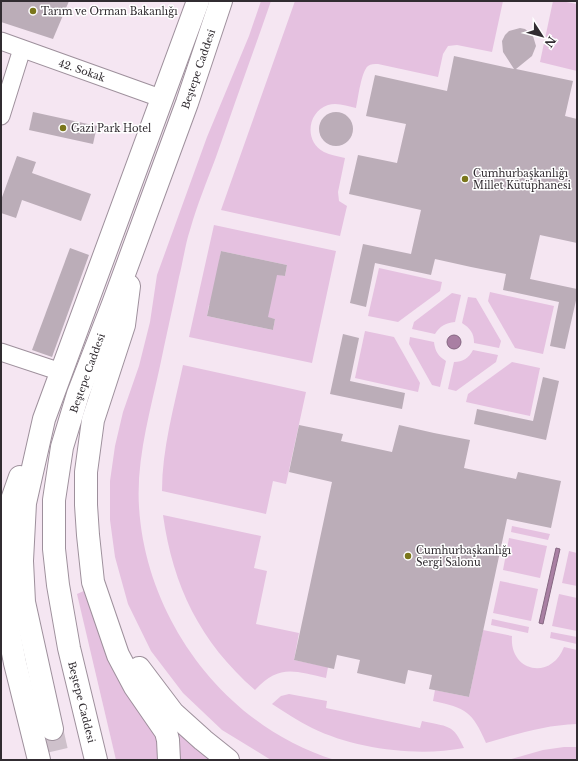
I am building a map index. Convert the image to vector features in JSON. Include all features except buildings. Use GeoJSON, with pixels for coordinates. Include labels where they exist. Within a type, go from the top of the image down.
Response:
{"type":"FeatureCollection","features":[{"type":"Feature","properties":{"kind":"main road"},"geometry":{"type":"LineString","coordinates":[[163,99],[161,69],[184,1]]}},
{"type":"Feature","properties":{"kind":"main road"},"geometry":{"type":"LineString","coordinates":[[40,756],[15,663],[2,597],[2,547],[6,516],[15,489],[44,419],[198,1]]}},
{"type":"Feature","properties":{"kind":"main road","name":"Beştepe Caddesi"},"geometry":{"type":"LineString","coordinates":[[96,760],[63,617],[54,549],[54,500],[62,447],[78,394],[187,104],[221,1]]}},
{"type":"Feature","properties":{"kind":"main road"},"geometry":{"type":"LineString","coordinates":[[187,104],[232,1]]}},
{"type":"Feature","properties":{"kind":"main road"},"geometry":{"type":"LineString","coordinates":[[133,249],[124,325],[93,420],[86,472],[86,505],[93,582],[118,655],[135,687],[166,732],[169,760]]}},
{"type":"Feature","properties":{"kind":"main road"},"geometry":{"type":"LineString","coordinates":[[44,419],[26,504],[22,561],[24,602],[52,729]]}},
{"type":"Feature","properties":{"kind":"main road"},"geometry":{"type":"LineString","coordinates":[[108,628],[173,713],[228,760]]}},
{"type":"Feature","properties":{"kind":"street","name":"42. Sokak"},"geometry":{"type":"LineString","coordinates":[[1,42],[163,99]]}},
{"type":"Feature","properties":{"kind":"street"},"geometry":{"type":"LineString","coordinates":[[1,116],[22,49]]}},
{"type":"Feature","properties":{"kind":"street"},"geometry":{"type":"LineString","coordinates":[[1,352],[61,372]]}},
{"type":"Feature","properties":{"kind":"shaded area"},"geometry":{"type":"Polygon","coordinates":[[[261,1],[271,1],[199,202],[187,242],[145,436],[140,472],[139,507],[145,549],[157,590],[175,628],[199,664],[227,695],[259,722],[296,744],[335,760],[271,760],[222,730],[183,693],[151,651],[128,604],[115,557],[110,520],[110,481],[115,446],[123,412],[139,366],[150,322],[157,275],[207,137],[249,36],[261,1]]]}},
{"type":"Feature","properties":{"kind":"shaded area"},"geometry":{"type":"Polygon","coordinates":[[[295,1],[503,1],[492,52],[457,45],[448,46],[443,54],[438,77],[378,64],[370,65],[363,74],[356,108],[331,104],[321,109],[316,114],[312,120],[311,127],[313,141],[324,152],[345,158],[338,192],[339,201],[347,206],[340,236],[221,210],[295,1]]]}},
{"type":"Feature","properties":{"kind":"shaded area"},"geometry":{"type":"Polygon","coordinates":[[[553,1],[577,4],[577,71],[540,62],[553,1]]]}},
{"type":"Feature","properties":{"kind":"shaded area"},"geometry":{"type":"Polygon","coordinates":[[[214,225],[336,251],[312,363],[189,337],[214,225]],[[221,251],[219,262],[285,276],[287,265],[221,251]],[[209,305],[207,316],[273,330],[275,319],[209,305]]]}},
{"type":"Feature","properties":{"kind":"shaded area"},"geometry":{"type":"Polygon","coordinates":[[[379,268],[442,282],[440,291],[398,322],[368,316],[379,268]]]}},
{"type":"Feature","properties":{"kind":"shaded area"},"geometry":{"type":"Polygon","coordinates":[[[490,292],[554,306],[543,354],[515,348],[488,301],[490,292]]]}},
{"type":"Feature","properties":{"kind":"shaded area"},"geometry":{"type":"Polygon","coordinates":[[[452,293],[461,295],[455,322],[443,325],[435,334],[412,329],[414,322],[452,293]]]}},
{"type":"Feature","properties":{"kind":"shaded area"},"geometry":{"type":"Polygon","coordinates":[[[468,297],[476,298],[501,341],[499,348],[474,343],[471,331],[462,323],[468,297]]]}},
{"type":"Feature","properties":{"kind":"shaded area"},"geometry":{"type":"Polygon","coordinates":[[[365,331],[394,337],[420,383],[418,392],[355,378],[365,331]]]}},
{"type":"Feature","properties":{"kind":"shaded area"},"geometry":{"type":"Polygon","coordinates":[[[451,335],[457,335],[461,339],[461,345],[457,349],[451,349],[447,345],[447,339],[451,335]]]}},
{"type":"Feature","properties":{"kind":"shaded area"},"geometry":{"type":"Polygon","coordinates":[[[410,337],[434,342],[437,353],[446,361],[440,387],[432,385],[409,344],[410,337]]]}},
{"type":"Feature","properties":{"kind":"shaded area"},"geometry":{"type":"Polygon","coordinates":[[[473,350],[498,355],[496,362],[456,391],[448,389],[454,362],[465,359],[473,350]]]}},
{"type":"Feature","properties":{"kind":"shaded area"},"geometry":{"type":"Polygon","coordinates":[[[512,362],[540,368],[530,416],[466,402],[468,394],[512,362]]]}},
{"type":"Feature","properties":{"kind":"shaded area"},"geometry":{"type":"Polygon","coordinates":[[[183,365],[306,392],[286,484],[273,481],[266,514],[162,491],[166,444],[183,365]]]}},
{"type":"Feature","properties":{"kind":"shaded area"},"geometry":{"type":"Polygon","coordinates":[[[163,515],[261,536],[254,568],[267,571],[256,624],[299,633],[294,660],[328,667],[326,678],[296,672],[280,673],[272,676],[255,690],[236,672],[204,632],[192,611],[174,566],[163,515]]]}},
{"type":"Feature","properties":{"kind":"shaded area"},"geometry":{"type":"Polygon","coordinates":[[[512,526],[550,534],[548,540],[511,532],[512,526]]]}},
{"type":"Feature","properties":{"kind":"shaded area"},"geometry":{"type":"Polygon","coordinates":[[[509,538],[547,546],[540,578],[503,570],[509,538]]]}},
{"type":"Feature","properties":{"kind":"shaded area"},"geometry":{"type":"Polygon","coordinates":[[[556,548],[560,549],[543,624],[539,623],[556,548]]]}},
{"type":"Feature","properties":{"kind":"shaded area"},"geometry":{"type":"Polygon","coordinates":[[[569,551],[577,553],[577,586],[562,583],[569,551]]]}},
{"type":"Feature","properties":{"kind":"shaded area"},"geometry":{"type":"Polygon","coordinates":[[[500,581],[538,589],[531,621],[493,613],[500,581]]]}},
{"type":"Feature","properties":{"kind":"shaded area"},"geometry":{"type":"Polygon","coordinates":[[[86,590],[159,729],[162,760],[116,760],[77,594],[86,590]]]}},
{"type":"Feature","properties":{"kind":"shaded area"},"geometry":{"type":"Polygon","coordinates":[[[559,594],[577,598],[577,631],[552,626],[559,594]]]}},
{"type":"Feature","properties":{"kind":"shaded area"},"geometry":{"type":"Polygon","coordinates":[[[492,619],[529,627],[528,633],[491,625],[492,619]]]}},
{"type":"Feature","properties":{"kind":"shaded area"},"geometry":{"type":"Polygon","coordinates":[[[483,630],[512,636],[513,648],[517,658],[532,668],[541,668],[550,665],[558,658],[564,647],[577,650],[577,724],[542,728],[486,743],[472,717],[467,713],[453,706],[433,701],[435,690],[469,697],[483,630]]]}},
{"type":"Feature","properties":{"kind":"shaded area"},"geometry":{"type":"Polygon","coordinates":[[[551,632],[577,637],[577,644],[550,638],[551,632]]]}},
{"type":"Feature","properties":{"kind":"shaded area"},"geometry":{"type":"Polygon","coordinates":[[[289,694],[327,701],[326,708],[420,728],[422,721],[448,727],[456,734],[464,748],[446,751],[407,751],[367,746],[347,741],[312,728],[272,704],[281,696],[289,694]]]}},
{"type":"Feature","properties":{"kind":"shaded area"},"geometry":{"type":"Polygon","coordinates":[[[172,727],[203,754],[212,760],[176,760],[172,727]]]}},
{"type":"Feature","properties":{"kind":"shaded area"},"geometry":{"type":"Polygon","coordinates":[[[577,747],[577,760],[508,760],[543,750],[577,747]]]}},
{"type":"Feature","properties":{"kind":"tunnel"},"geometry":{"type":"LineString","coordinates":[[52,729],[59,760]]}},
{"type":"Feature","properties":{"kind":"place","name":"Tarım ve Orman Bakanlığı"},"geometry":{"type":"Point","coordinates":[33,11]}},
{"type":"Feature","properties":{"kind":"place","name":"Gazi Park Hotel"},"geometry":{"type":"Point","coordinates":[63,128]}},
{"type":"Feature","properties":{"kind":"place","name":"Cumhurbaşkanlığı Millet Kütüphanesi"},"geometry":{"type":"Point","coordinates":[465,179]}},
{"type":"Feature","properties":{"kind":"place","name":"Cumhurbaşkanlığı Sergi Salonu"},"geometry":{"type":"Point","coordinates":[408,556]}}]}
